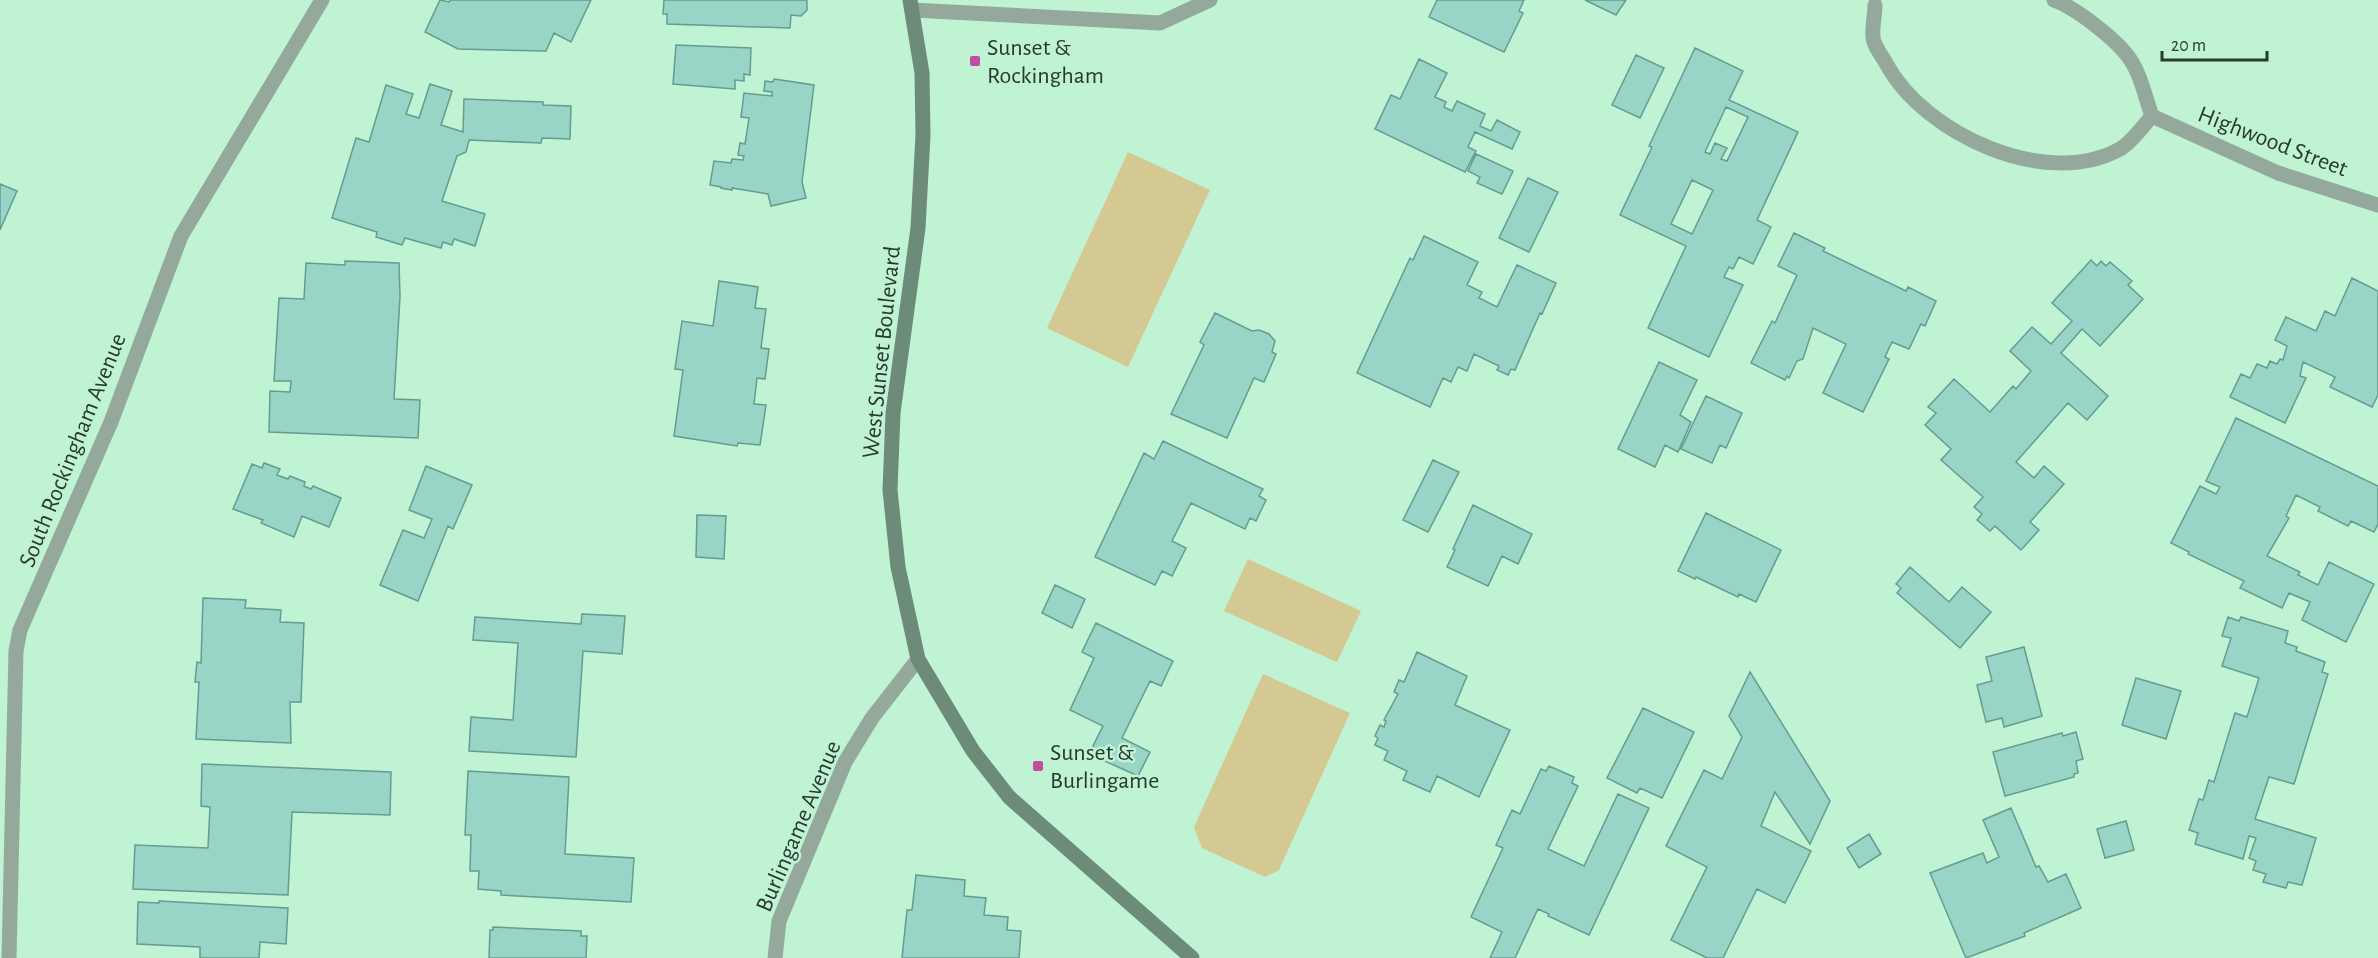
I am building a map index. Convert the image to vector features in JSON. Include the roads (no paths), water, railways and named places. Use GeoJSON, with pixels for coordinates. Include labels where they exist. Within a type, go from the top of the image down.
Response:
{"type":"FeatureCollection","features":[{"type":"Feature","properties":{"kind":"main road","name":"West Sunset Boulevard"},"geometry":{"type":"LineString","coordinates":[[911,5],[922,73],[923,135],[918,228],[893,413],[890,490],[897,567],[918,659],[973,751],[1009,797],[1192,958]]}},
{"type":"Feature","properties":{"kind":"street","name":"South Rockingham Avenue"},"geometry":{"type":"LineString","coordinates":[[9,958],[16,651],[20,630],[111,422],[181,236],[322,0]]}},
{"type":"Feature","properties":{"kind":"street"},"geometry":{"type":"LineString","coordinates":[[911,5],[1160,23],[1210,0]]}},
{"type":"Feature","properties":{"kind":"street"},"geometry":{"type":"LineString","coordinates":[[1875,2],[1872,39],[1897,83],[1932,116],[1979,144],[2035,162],[2090,160],[2122,148],[2152,116],[2133,62],[2099,28],[2065,4],[2054,0]]}},
{"type":"Feature","properties":{"kind":"street","name":"Highwood Street"},"geometry":{"type":"LineString","coordinates":[[2152,116],[2278,173],[2378,205]]}},
{"type":"Feature","properties":{"kind":"street","name":"Burlingame Avenue"},"geometry":{"type":"LineString","coordinates":[[775,958],[779,921],[845,762],[872,718],[918,659]]}},
{"type":"Feature","properties":{"kind":"place","name":"Sunset & Rockingham"},"geometry":{"type":"Point","coordinates":[975,61]}},
{"type":"Feature","properties":{"kind":"place","name":"Sunset & Burlingame"},"geometry":{"type":"Point","coordinates":[1038,766]}}]}
